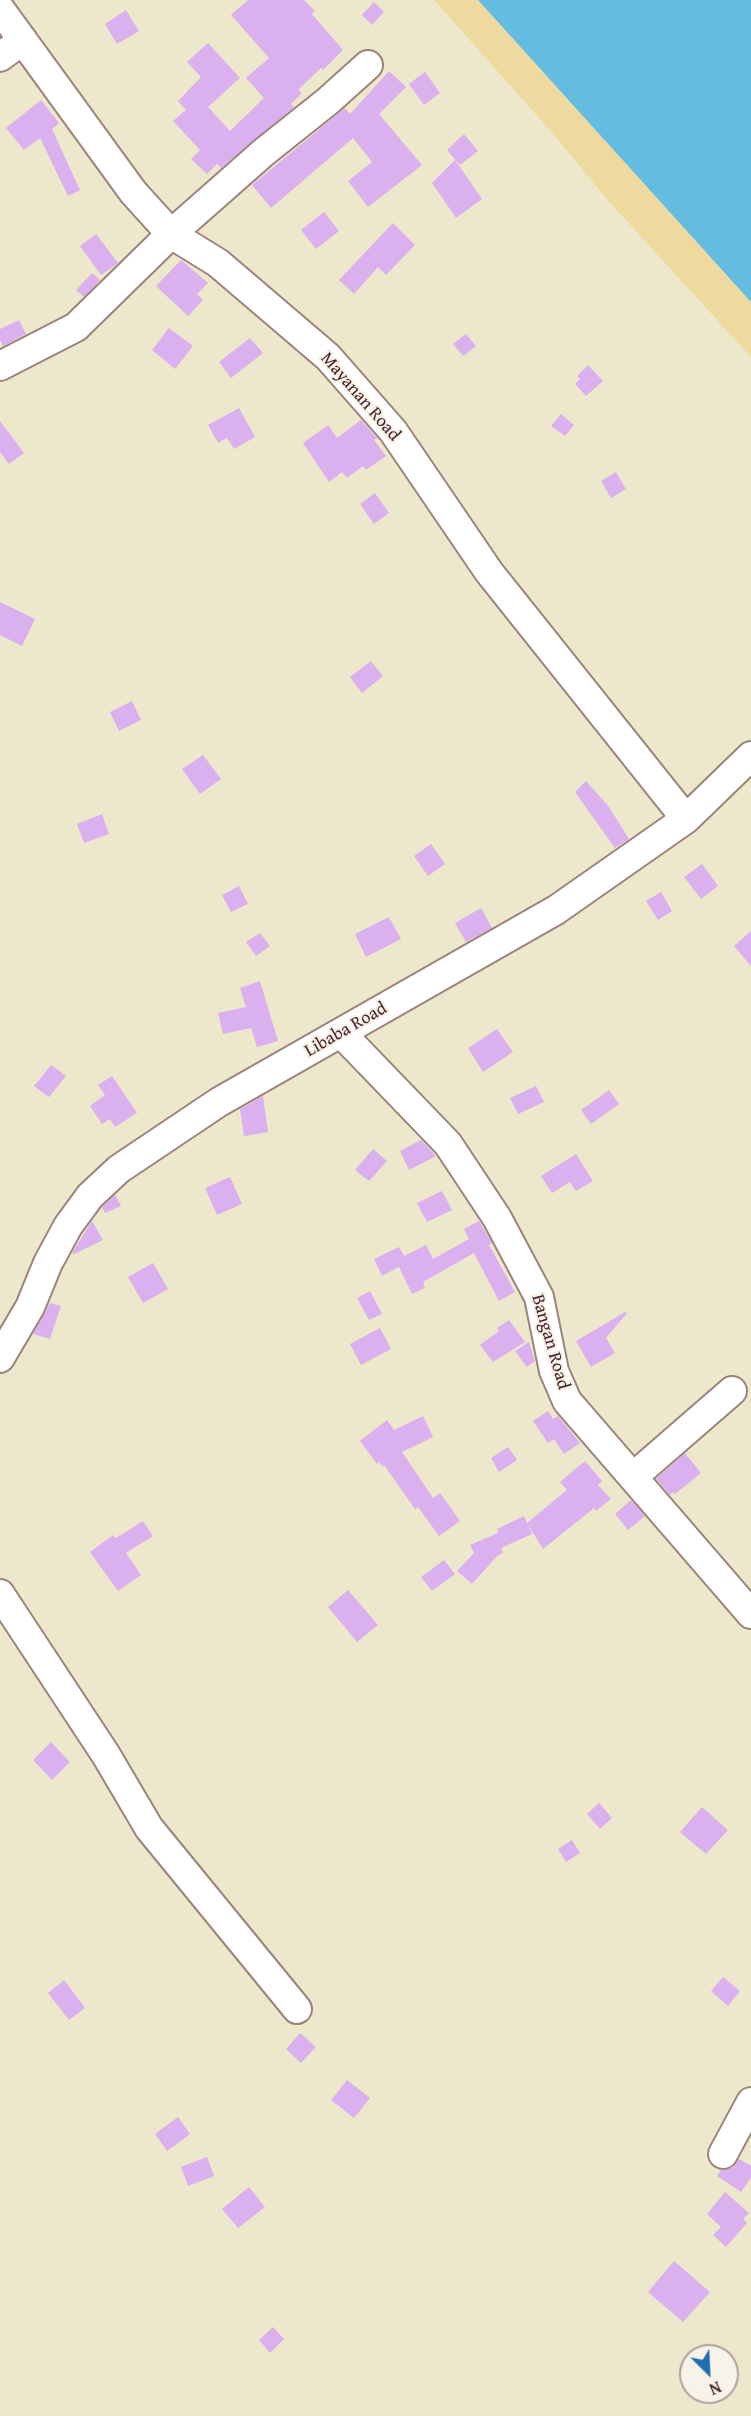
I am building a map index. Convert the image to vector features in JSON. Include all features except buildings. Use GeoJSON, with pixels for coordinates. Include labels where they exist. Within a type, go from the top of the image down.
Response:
{"type":"FeatureCollection","features":[{"type":"Feature","properties":{"kind":"street","name":"Mayanan Road"},"geometry":{"type":"LineString","coordinates":[[0,9],[133,192],[171,234],[218,263],[328,357],[393,431],[489,572],[686,819]]}},
{"type":"Feature","properties":{"kind":"street"},"geometry":{"type":"LineString","coordinates":[[0,57],[23,40]]}},
{"type":"Feature","properties":{"kind":"street"},"geometry":{"type":"LineString","coordinates":[[0,366],[76,327],[171,234],[368,65]]}},
{"type":"Feature","properties":{"kind":"street","name":"Libaba Road"},"geometry":{"type":"LineString","coordinates":[[0,1358],[30,1307],[48,1263],[68,1226],[90,1196],[119,1169],[219,1102],[556,910],[686,819],[751,756]]}},
{"type":"Feature","properties":{"kind":"street","name":"Bangan Road"},"geometry":{"type":"LineString","coordinates":[[341,1033],[448,1144],[497,1218],[538,1297],[554,1371],[567,1401],[751,1614]]}},
{"type":"Feature","properties":{"kind":"street"},"geometry":{"type":"LineString","coordinates":[[633,1477],[732,1391]]}},
{"type":"Feature","properties":{"kind":"street"},"geometry":{"type":"LineString","coordinates":[[0,1594],[106,1755],[149,1828],[297,2009]]}},
{"type":"Feature","properties":{"kind":"street"},"geometry":{"type":"LineString","coordinates":[[723,2154],[751,2102]]}},
{"type":"Feature","properties":{"kind":"sand"},"geometry":{"type":"Polygon","coordinates":[[[434,0],[478,0],[751,302],[751,357],[612,205],[548,128],[434,0]]]}},
{"type":"Feature","properties":{"kind":"water"},"geometry":{"type":"Polygon","coordinates":[[[478,0],[751,0],[751,302],[478,0]]]}}]}
